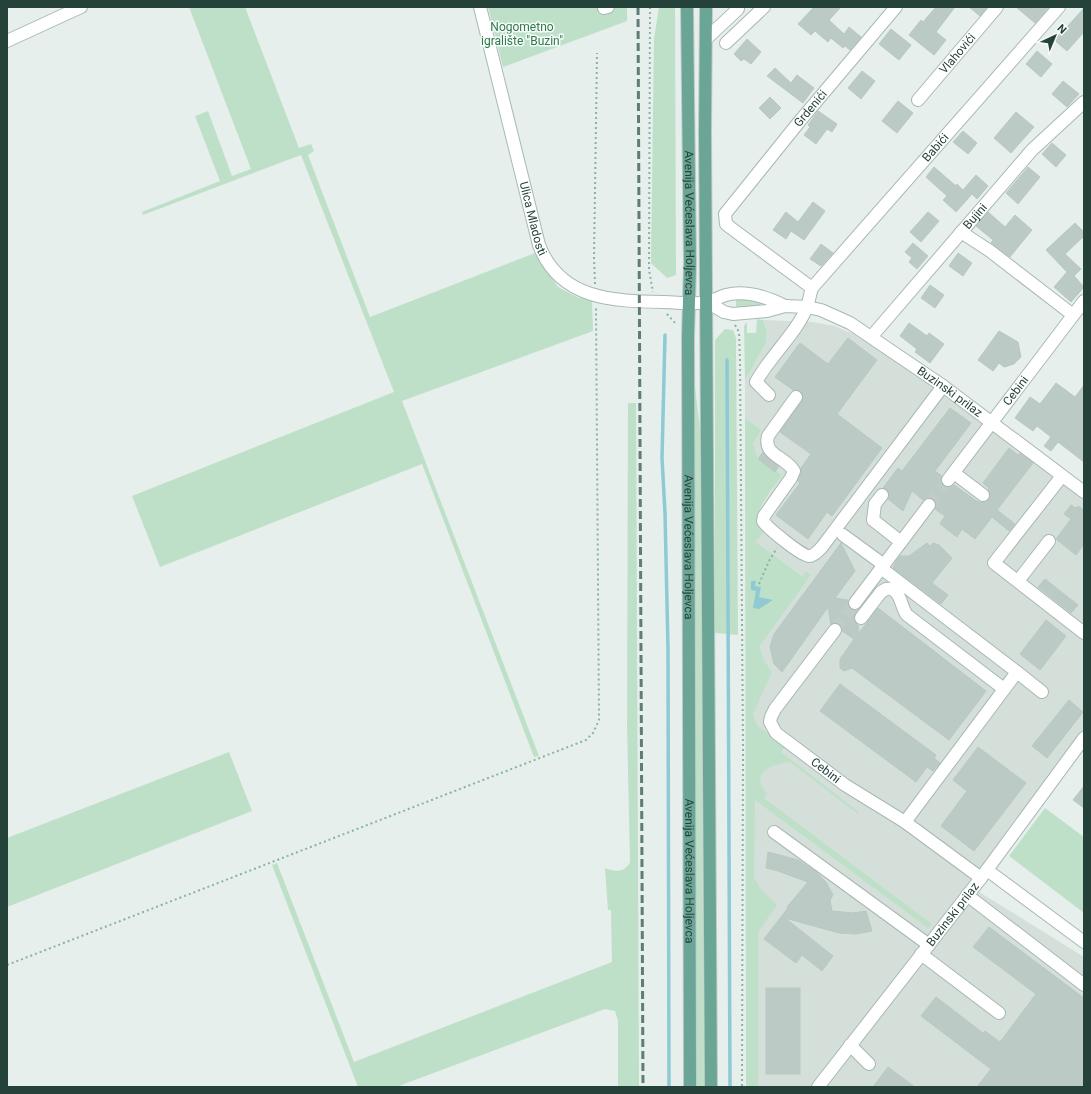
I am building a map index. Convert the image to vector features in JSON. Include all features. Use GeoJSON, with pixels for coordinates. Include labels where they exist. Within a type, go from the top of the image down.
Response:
{"type":"FeatureCollection","features":[{"type":"Feature","properties":{"kind":"main road","name":"Avenija Većeslava Holjevca"},"geometry":{"type":"LineString","coordinates":[[687,7],[690,1087]]}},
{"type":"Feature","properties":{"kind":"main road","name":"Avenija Većeslava Holjevca"},"geometry":{"type":"LineString","coordinates":[[706,7],[705,131],[711,1087]]}},
{"type":"Feature","properties":{"kind":"street"},"geometry":{"type":"LineString","coordinates":[[7,41],[81,7]]}},
{"type":"Feature","properties":{"kind":"street","name":"Ulica Mladosti"},"geometry":{"type":"LineString","coordinates":[[480,7],[533,222],[543,254],[555,273],[568,285],[596,296],[613,299],[654,302],[707,302]]}},
{"type":"Feature","properties":{"kind":"street"},"geometry":{"type":"LineString","coordinates":[[706,39],[738,9],[738,7]]}},
{"type":"Feature","properties":{"kind":"street"},"geometry":{"type":"LineString","coordinates":[[726,43],[764,7]]}},
{"type":"Feature","properties":{"kind":"street","name":"Grdenići"},"geometry":{"type":"LineString","coordinates":[[812,288],[726,224],[724,220],[726,210],[896,7]]}},
{"type":"Feature","properties":{"kind":"street","name":"Vlahovići"},"geometry":{"type":"LineString","coordinates":[[918,100],[997,7]]}},
{"type":"Feature","properties":{"kind":"street","name":"Babići"},"geometry":{"type":"LineString","coordinates":[[812,288],[1059,7]]}},
{"type":"Feature","properties":{"kind":"street","name":"Bujini"},"geometry":{"type":"LineString","coordinates":[[872,336],[1032,150],[1084,102]]}},
{"type":"Feature","properties":{"kind":"street"},"geometry":{"type":"LineString","coordinates":[[961,232],[990,251],[1073,315]]}},
{"type":"Feature","properties":{"kind":"street"},"geometry":{"type":"LineString","coordinates":[[769,395],[756,382],[763,370],[797,324],[807,307],[812,288]]}},
{"type":"Feature","properties":{"kind":"street","name":"Buzinski prilaz"},"geometry":{"type":"LineString","coordinates":[[707,302],[722,296],[734,294],[755,295],[785,306],[807,307],[836,316],[872,336],[944,386],[1084,492]]}},
{"type":"Feature","properties":{"kind":"street","name":"Cebini"},"geometry":{"type":"LineString","coordinates":[[983,495],[951,476],[1084,301]]}},
{"type":"Feature","properties":{"kind":"street","name":"Buzinski prilaz"},"geometry":{"type":"LineString","coordinates":[[707,302],[724,312],[733,314],[767,311],[785,306]]}},
{"type":"Feature","properties":{"kind":"street"},"geometry":{"type":"LineString","coordinates":[[796,397],[768,436],[766,443],[768,448],[794,471],[791,478],[764,516],[763,521],[804,555],[814,555],[822,547],[944,386]]}},
{"type":"Feature","properties":{"kind":"street"},"geometry":{"type":"LineString","coordinates":[[1062,476],[994,563],[1084,633]]}},
{"type":"Feature","properties":{"kind":"street"},"geometry":{"type":"LineString","coordinates":[[882,495],[875,504],[873,520],[901,542]]}},
{"type":"Feature","properties":{"kind":"street"},"geometry":{"type":"LineString","coordinates":[[855,603],[929,505]]}},
{"type":"Feature","properties":{"kind":"street"},"geometry":{"type":"LineString","coordinates":[[843,535],[1042,692]]}},
{"type":"Feature","properties":{"kind":"street"},"geometry":{"type":"LineString","coordinates":[[1018,581],[1049,541]]}},
{"type":"Feature","properties":{"kind":"street"},"geometry":{"type":"LineString","coordinates":[[862,618],[881,592],[890,588],[894,590],[898,594],[906,615],[1004,689]]}},
{"type":"Feature","properties":{"kind":"street","name":"Cebini"},"geometry":{"type":"LineString","coordinates":[[835,630],[775,709],[771,717],[772,728],[776,733],[846,785],[984,874],[1084,942]]}},
{"type":"Feature","properties":{"kind":"street"},"geometry":{"type":"LineString","coordinates":[[905,822],[1017,672]]}},
{"type":"Feature","properties":{"kind":"street","name":"Buzinski prilaz"},"geometry":{"type":"LineString","coordinates":[[818,1087],[984,874],[1084,738]]}},
{"type":"Feature","properties":{"kind":"street"},"geometry":{"type":"LineString","coordinates":[[774,832],[925,949],[999,1013]]}},
{"type":"Feature","properties":{"kind":"street"},"geometry":{"type":"LineString","coordinates":[[967,895],[1084,985]]}},
{"type":"Feature","properties":{"kind":"street"},"geometry":{"type":"LineString","coordinates":[[850,1045],[869,1064]]}},
{"type":"Feature","properties":{"kind":"path"},"geometry":{"type":"LineString","coordinates":[[650,7],[649,264],[654,307],[665,312],[676,324],[677,330]]}},
{"type":"Feature","properties":{"kind":"path"},"geometry":{"type":"LineString","coordinates":[[7,965],[586,740],[593,733],[599,720],[596,296],[594,258],[597,53]]}},
{"type":"Feature","properties":{"kind":"path"},"geometry":{"type":"LineString","coordinates":[[734,321],[739,332],[740,360],[743,740],[742,1087]]}},
{"type":"Feature","properties":{"kind":"path"},"geometry":{"type":"LineString","coordinates":[[759,584],[769,561],[783,538]]}},
{"type":"Feature","properties":{"kind":"shaded area"},"geometry":{"type":"Polygon","coordinates":[[[763,320],[812,322],[835,326],[853,334],[884,352],[1084,498],[1084,746],[976,890],[1084,957],[1084,1087],[746,1087],[746,658],[802,576],[756,542],[760,526],[757,520],[758,512],[782,475],[758,458],[753,444],[760,430],[745,418],[745,381],[766,343],[767,332],[763,320]]]}},
{"type":"Feature","properties":{"kind":"green space"},"geometry":{"type":"Polygon","coordinates":[[[189,7],[245,7],[299,148],[311,144],[314,151],[308,155],[370,317],[535,253],[558,287],[577,297],[592,301],[593,331],[402,401],[539,756],[534,757],[422,464],[160,567],[132,496],[394,392],[301,155],[143,215],[142,212],[220,181],[195,116],[208,111],[232,176],[251,169],[189,7]]]}},
{"type":"Feature","properties":{"kind":"green space","name":"Nogometno igralište \"Buzin\""},"geometry":{"type":"Polygon","coordinates":[[[488,7],[627,7],[627,21],[503,67],[488,7]]]}},
{"type":"Feature","properties":{"kind":"green space"},"geometry":{"type":"Polygon","coordinates":[[[659,7],[675,7],[676,275],[667,278],[651,263],[654,39],[659,7]]]}},
{"type":"Feature","properties":{"kind":"green space"},"geometry":{"type":"Polygon","coordinates":[[[736,299],[759,301],[761,304],[759,306],[736,309],[736,299]]]}},
{"type":"Feature","properties":{"kind":"green space"},"geometry":{"type":"Polygon","coordinates":[[[757,319],[763,320],[767,332],[766,343],[745,381],[744,326],[747,322],[747,333],[756,333],[757,319]]]}},
{"type":"Feature","properties":{"kind":"green space"},"geometry":{"type":"Polygon","coordinates":[[[725,329],[733,330],[736,338],[738,635],[715,633],[715,340],[725,329]]]}},
{"type":"Feature","properties":{"kind":"green space"},"geometry":{"type":"Polygon","coordinates":[[[692,340],[695,340],[695,387],[700,429],[704,1087],[697,1087],[692,340]]]}},
{"type":"Feature","properties":{"kind":"green space"},"geometry":{"type":"Polygon","coordinates":[[[628,403],[636,403],[639,1087],[618,1087],[618,1021],[615,1011],[605,1009],[396,1087],[358,1087],[272,865],[277,863],[354,1062],[612,962],[611,910],[608,910],[605,868],[619,871],[628,866],[630,862],[627,725],[628,403]]]}},
{"type":"Feature","properties":{"kind":"green space"},"geometry":{"type":"Polygon","coordinates":[[[745,418],[761,430],[753,444],[758,458],[782,475],[759,510],[757,520],[759,525],[765,530],[756,542],[802,576],[806,571],[811,575],[759,647],[765,662],[772,672],[753,714],[757,725],[785,746],[781,752],[859,812],[858,814],[790,762],[770,767],[761,774],[760,780],[767,793],[764,798],[932,924],[928,928],[755,800],[754,877],[760,888],[777,905],[758,932],[758,1087],[746,1087],[745,418]]]}},
{"type":"Feature","properties":{"kind":"green space"},"geometry":{"type":"Polygon","coordinates":[[[229,752],[252,811],[7,907],[7,838],[229,752]]]}},
{"type":"Feature","properties":{"kind":"green space"},"geometry":{"type":"Polygon","coordinates":[[[1045,808],[1084,837],[1084,913],[1009,856],[1045,808]]]}},
{"type":"Feature","properties":{"kind":"water"},"geometry":{"type":"Polygon","coordinates":[[[751,581],[756,581],[755,586],[761,587],[759,597],[773,600],[759,609],[753,608],[756,591],[751,590],[751,581]]]}},
{"type":"Feature","properties":{"kind":"building"},"geometry":{"type":"Polygon","coordinates":[[[814,7],[841,7],[829,20],[844,34],[849,27],[861,37],[850,50],[845,46],[843,48],[831,38],[828,42],[815,31],[811,35],[798,24],[814,7]]]}},
{"type":"Feature","properties":{"kind":"building"},"geometry":{"type":"Polygon","coordinates":[[[936,7],[955,7],[936,32],[946,40],[934,55],[909,35],[921,20],[923,22],[936,7]]]}},
{"type":"Feature","properties":{"kind":"building"},"geometry":{"type":"Polygon","coordinates":[[[969,7],[987,7],[980,16],[969,7]]]}},
{"type":"Feature","properties":{"kind":"building"},"geometry":{"type":"Polygon","coordinates":[[[1016,7],[1049,7],[1035,23],[1016,7]]]}},
{"type":"Feature","properties":{"kind":"building"},"geometry":{"type":"Polygon","coordinates":[[[1084,8],[1084,32],[1067,51],[1052,38],[1063,25],[1066,28],[1084,8]]]}},
{"type":"Feature","properties":{"kind":"building"},"geometry":{"type":"Polygon","coordinates":[[[891,29],[911,45],[899,60],[879,44],[891,29]]]}},
{"type":"Feature","properties":{"kind":"building"},"geometry":{"type":"Polygon","coordinates":[[[747,39],[761,52],[751,64],[744,59],[741,61],[734,54],[747,39]]]}},
{"type":"Feature","properties":{"kind":"building"},"geometry":{"type":"Polygon","coordinates":[[[1037,51],[1052,64],[1041,77],[1026,64],[1037,51]]]}},
{"type":"Feature","properties":{"kind":"building"},"geometry":{"type":"Polygon","coordinates":[[[775,68],[791,83],[797,75],[814,88],[803,103],[767,76],[775,68]]]}},
{"type":"Feature","properties":{"kind":"building"},"geometry":{"type":"Polygon","coordinates":[[[862,71],[875,81],[861,99],[848,88],[862,71]]]}},
{"type":"Feature","properties":{"kind":"building"},"geometry":{"type":"Polygon","coordinates":[[[1063,81],[1079,94],[1067,107],[1052,94],[1063,81]]]}},
{"type":"Feature","properties":{"kind":"building"},"geometry":{"type":"Polygon","coordinates":[[[770,97],[781,108],[770,119],[759,108],[770,97]]]}},
{"type":"Feature","properties":{"kind":"building"},"geometry":{"type":"Polygon","coordinates":[[[898,101],[913,113],[897,133],[882,121],[898,101]]]}},
{"type":"Feature","properties":{"kind":"building"},"geometry":{"type":"Polygon","coordinates":[[[818,111],[837,124],[832,132],[827,129],[816,144],[804,135],[810,127],[808,125],[818,111]]]}},
{"type":"Feature","properties":{"kind":"building"},"geometry":{"type":"Polygon","coordinates":[[[1016,112],[1034,127],[1011,153],[994,138],[1016,112]]]}},
{"type":"Feature","properties":{"kind":"building"},"geometry":{"type":"Polygon","coordinates":[[[963,131],[977,143],[968,154],[953,142],[963,131]]]}},
{"type":"Feature","properties":{"kind":"building"},"geometry":{"type":"Polygon","coordinates":[[[1052,143],[1066,155],[1056,167],[1042,154],[1052,143]]]}},
{"type":"Feature","properties":{"kind":"building"},"geometry":{"type":"Polygon","coordinates":[[[934,167],[956,186],[957,184],[963,190],[976,175],[988,186],[977,199],[972,194],[956,212],[943,200],[947,196],[926,177],[934,167]]]}},
{"type":"Feature","properties":{"kind":"building"},"geometry":{"type":"Polygon","coordinates":[[[1028,167],[1040,177],[1018,204],[1006,193],[1028,167]]]}},
{"type":"Feature","properties":{"kind":"building"},"geometry":{"type":"Polygon","coordinates":[[[813,202],[825,211],[804,240],[791,231],[786,239],[773,230],[786,212],[798,222],[813,202]]]}},
{"type":"Feature","properties":{"kind":"building"},"geometry":{"type":"Polygon","coordinates":[[[928,212],[939,221],[921,242],[910,232],[928,212]]]}},
{"type":"Feature","properties":{"kind":"building"},"geometry":{"type":"Polygon","coordinates":[[[988,212],[1005,227],[1015,215],[1032,230],[1010,257],[991,243],[993,240],[976,226],[988,212]]]}},
{"type":"Feature","properties":{"kind":"building"},"geometry":{"type":"Polygon","coordinates":[[[1075,223],[1084,232],[1084,236],[1065,254],[1081,269],[1074,276],[1084,287],[1071,302],[1054,287],[1067,272],[1046,250],[1075,223]]]}},
{"type":"Feature","properties":{"kind":"building"},"geometry":{"type":"Polygon","coordinates":[[[913,243],[928,256],[917,269],[909,262],[912,258],[905,252],[913,243]]]}},
{"type":"Feature","properties":{"kind":"building"},"geometry":{"type":"Polygon","coordinates":[[[821,244],[833,253],[821,266],[810,259],[821,244]]]}},
{"type":"Feature","properties":{"kind":"building"},"geometry":{"type":"Polygon","coordinates":[[[958,253],[972,263],[963,276],[949,266],[958,253]]]}},
{"type":"Feature","properties":{"kind":"building"},"geometry":{"type":"Polygon","coordinates":[[[930,285],[944,295],[935,308],[921,298],[930,285]]]}},
{"type":"Feature","properties":{"kind":"building"},"geometry":{"type":"Polygon","coordinates":[[[909,323],[927,336],[929,333],[944,344],[930,363],[915,352],[917,349],[900,336],[909,323]]]}},
{"type":"Feature","properties":{"kind":"building"},"geometry":{"type":"Polygon","coordinates":[[[999,331],[1018,342],[1021,357],[1014,364],[1004,367],[999,363],[993,371],[978,360],[999,331]]]}},
{"type":"Feature","properties":{"kind":"building"},"geometry":{"type":"Polygon","coordinates":[[[848,338],[877,360],[837,414],[882,448],[832,516],[827,512],[808,539],[776,515],[800,483],[798,481],[801,474],[801,468],[811,454],[780,432],[802,401],[803,394],[797,390],[793,390],[775,377],[800,343],[828,364],[848,338]]]}},
{"type":"Feature","properties":{"kind":"building"},"geometry":{"type":"Polygon","coordinates":[[[1056,383],[1075,397],[1084,385],[1084,462],[1058,442],[1051,451],[1044,446],[1051,437],[1037,426],[1033,431],[1015,418],[1030,397],[1040,404],[1056,383]]]}},
{"type":"Feature","properties":{"kind":"building"},"geometry":{"type":"Polygon","coordinates":[[[950,408],[971,423],[935,471],[942,476],[941,483],[944,486],[951,487],[954,485],[978,502],[986,502],[989,499],[990,492],[988,489],[989,488],[983,483],[1009,448],[1018,455],[1020,453],[1033,463],[997,510],[1015,524],[1009,531],[992,517],[975,539],[962,529],[957,537],[940,524],[945,516],[935,509],[936,502],[933,499],[930,498],[923,500],[912,491],[903,511],[888,499],[889,492],[883,488],[898,468],[902,471],[950,408]]]}},
{"type":"Feature","properties":{"kind":"building"},"geometry":{"type":"Polygon","coordinates":[[[763,452],[779,466],[775,472],[758,459],[763,452]]]}},
{"type":"Feature","properties":{"kind":"building"},"geometry":{"type":"Polygon","coordinates":[[[1071,505],[1076,508],[1078,506],[1084,510],[1084,544],[1076,555],[1056,539],[1071,519],[1064,514],[1071,505]]]}},
{"type":"Feature","properties":{"kind":"building"},"geometry":{"type":"Polygon","coordinates":[[[841,543],[855,571],[835,598],[848,600],[848,606],[850,609],[857,610],[854,621],[858,625],[859,633],[878,608],[986,691],[949,740],[852,668],[844,671],[840,668],[840,659],[854,639],[842,631],[839,624],[831,624],[828,607],[782,672],[774,664],[770,647],[774,634],[841,543]]]}},
{"type":"Feature","properties":{"kind":"building"},"geometry":{"type":"Polygon","coordinates":[[[927,543],[930,546],[933,543],[939,545],[952,558],[932,583],[948,595],[941,604],[893,568],[900,556],[909,556],[927,543]]]}},
{"type":"Feature","properties":{"kind":"building"},"geometry":{"type":"Polygon","coordinates":[[[1045,579],[1078,605],[1071,613],[1038,587],[1045,579]]]}},
{"type":"Feature","properties":{"kind":"building"},"geometry":{"type":"Polygon","coordinates":[[[1046,620],[1066,636],[1040,670],[1020,654],[1046,620]]]}},
{"type":"Feature","properties":{"kind":"building"},"geometry":{"type":"Polygon","coordinates":[[[840,684],[936,755],[934,758],[940,763],[933,771],[927,767],[916,782],[820,711],[840,684]]]}},
{"type":"Feature","properties":{"kind":"building"},"geometry":{"type":"Polygon","coordinates":[[[1069,700],[1083,712],[1047,758],[1032,746],[1069,700]]]}},
{"type":"Feature","properties":{"kind":"building"},"geometry":{"type":"Polygon","coordinates":[[[978,747],[1026,783],[974,851],[941,826],[967,791],[953,780],[978,747]]]}},
{"type":"Feature","properties":{"kind":"building"},"geometry":{"type":"Polygon","coordinates":[[[1084,786],[1084,808],[1073,800],[1084,786]]]}},
{"type":"Feature","properties":{"kind":"building"},"geometry":{"type":"Polygon","coordinates":[[[768,852],[798,860],[816,872],[826,882],[833,895],[830,900],[832,911],[853,913],[866,911],[872,931],[856,934],[839,933],[785,918],[833,956],[822,971],[802,955],[796,963],[764,939],[788,908],[787,907],[808,882],[766,868],[768,852]]]}},
{"type":"Feature","properties":{"kind":"building"},"geometry":{"type":"Polygon","coordinates":[[[989,927],[1084,998],[1084,1087],[977,1087],[991,1069],[921,1016],[936,997],[983,1033],[985,1031],[1000,1042],[1036,994],[973,947],[989,927]]]}},
{"type":"Feature","properties":{"kind":"building"},"geometry":{"type":"Polygon","coordinates":[[[766,988],[800,988],[800,1074],[766,1074],[766,988]]]}},
{"type":"Feature","properties":{"kind":"building"},"geometry":{"type":"Polygon","coordinates":[[[888,1067],[915,1087],[873,1087],[888,1067]]]}},
{"type":"Feature","properties":{"kind":"waterway"},"geometry":{"type":"LineString","coordinates":[[665,335],[662,458],[665,513],[668,649],[669,1087]]}},
{"type":"Feature","properties":{"kind":"waterway"},"geometry":{"type":"LineString","coordinates":[[727,360],[730,1087]]}},
{"type":"Feature","properties":{"kind":"tunnel"},"geometry":{"type":"LineString","coordinates":[[929,505],[948,480]]}},
{"type":"Feature","properties":{"kind":"tunnel"},"geometry":{"type":"LineString","coordinates":[[835,630],[855,603]]}},
{"type":"Feature","properties":{"kind":"railway"},"geometry":{"type":"LineString","coordinates":[[638,7],[643,1087]]}}]}
